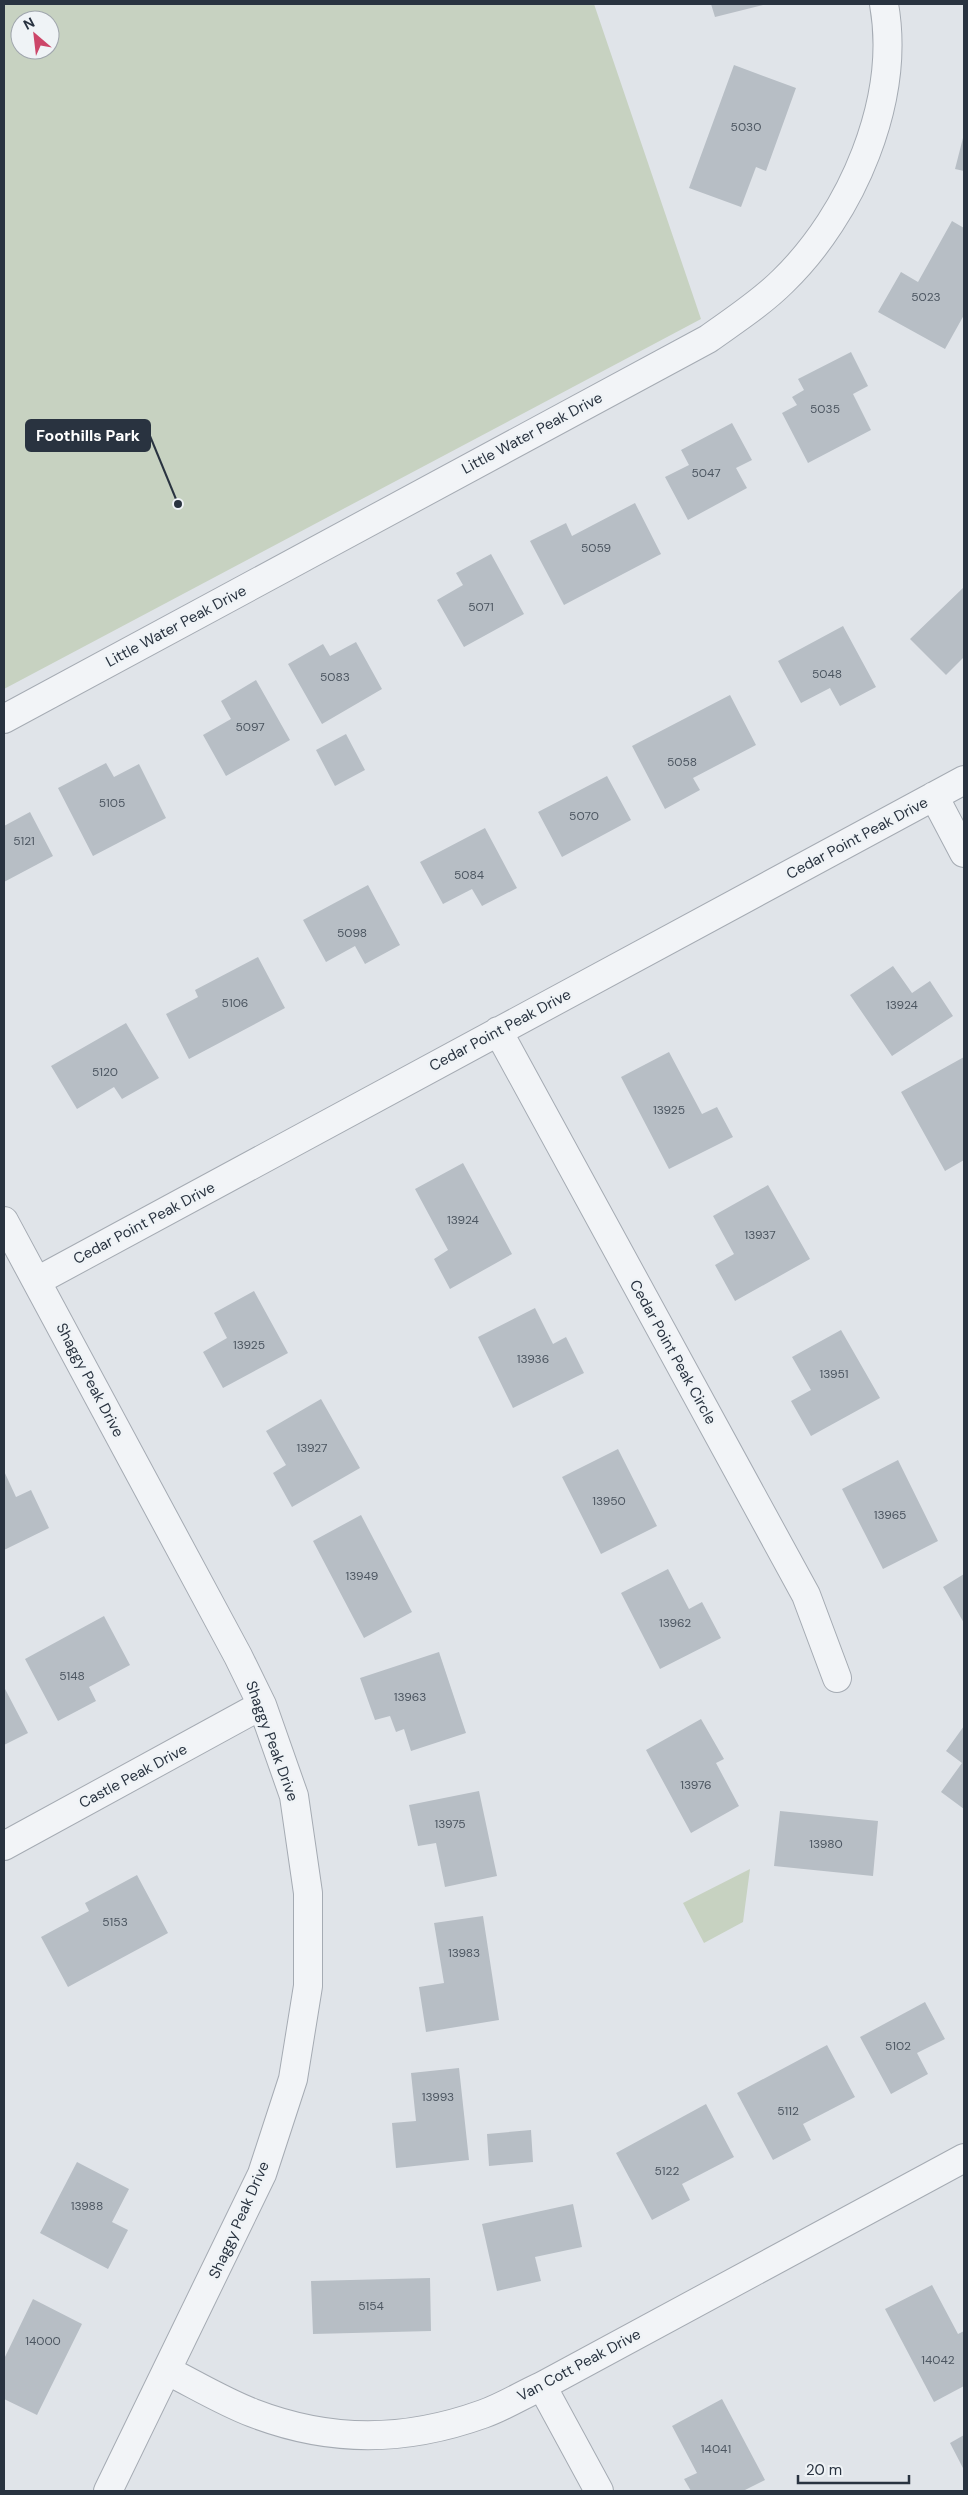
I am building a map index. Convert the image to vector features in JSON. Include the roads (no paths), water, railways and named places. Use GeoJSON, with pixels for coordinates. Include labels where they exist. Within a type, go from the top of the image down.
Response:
{"type":"FeatureCollection","features":[{"type":"Feature","properties":{"kind":"street","name":"Little Water Peak Drive"},"geometry":{"type":"LineString","coordinates":[[4,719],[708,339],[748,310],[783,281],[811,250],[833,219],[851,188],[875,125],[882,91],[887,56],[887,21],[884,4]]}},
{"type":"Feature","properties":{"kind":"street","name":"Cedar Point Peak Drive"},"geometry":{"type":"LineString","coordinates":[[36,1281],[964,780]]}},
{"type":"Feature","properties":{"kind":"street"},"geometry":{"type":"LineString","coordinates":[[934,796],[964,853]]}},
{"type":"Feature","properties":{"kind":"street","name":"Cedar Point Peak Circle"},"geometry":{"type":"LineString","coordinates":[[498,1031],[806,1596],[837,1678]]}},
{"type":"Feature","properties":{"kind":"street","name":"Shaggy Peak Drive"},"geometry":{"type":"LineString","coordinates":[[4,1221],[234,1647],[262,1705],[294,1796],[308,1893],[308,1986],[292,2079],[262,2174],[168,2371],[108,2491]]}},
{"type":"Feature","properties":{"kind":"street","name":"Castle Peak Drive"},"geometry":{"type":"LineString","coordinates":[[4,1846],[262,1705]]}},
{"type":"Feature","properties":{"kind":"street","name":"Van Cott Peak Drive"},"geometry":{"type":"LineString","coordinates":[[168,2371],[253,2413],[330,2434],[376,2436],[427,2429],[484,2414],[542,2386],[964,2158]]}},
{"type":"Feature","properties":{"kind":"street"},"geometry":{"type":"LineString","coordinates":[[542,2386],[599,2491]]}},
{"type":"Feature","properties":{"kind":"place","name":"Foothills Park"},"geometry":{"type":"Point","coordinates":[178,504]}}]}
